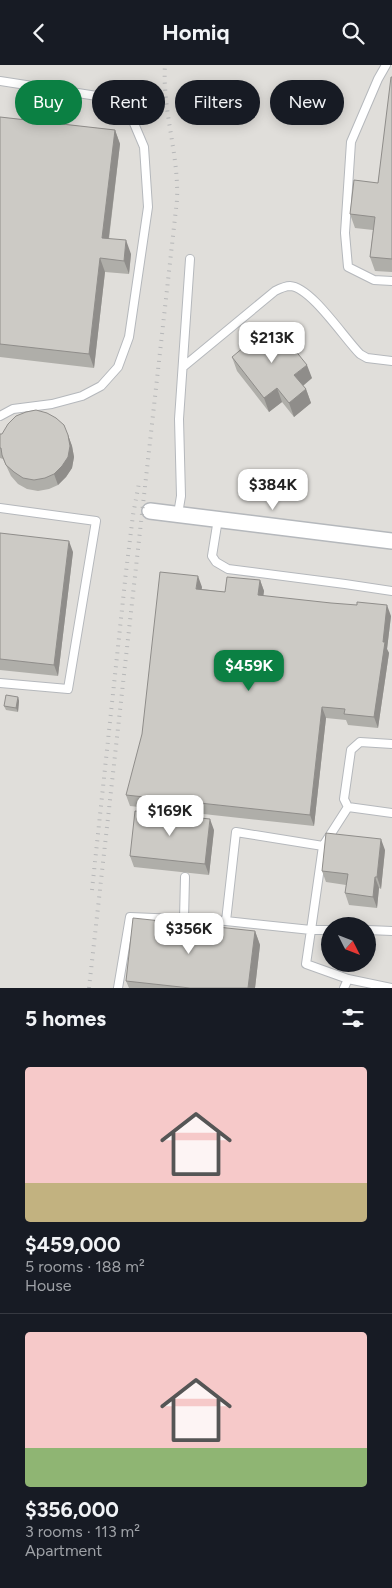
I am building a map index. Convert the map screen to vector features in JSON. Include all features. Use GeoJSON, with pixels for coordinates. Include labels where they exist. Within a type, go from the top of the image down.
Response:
{"type":"FeatureCollection","features":[{"type":"Feature","properties":{"kind":"street"},"geometry":{"type":"LineString","coordinates":[[150,511],[392,541]]}},
{"type":"Feature","properties":{"kind":"lane"},"geometry":{"type":"LineString","coordinates":[[386,65],[351,141],[345,233],[348,267],[374,280],[392,281]]}},
{"type":"Feature","properties":{"kind":"lane"},"geometry":{"type":"LineString","coordinates":[[0,81],[97,97],[118,107],[133,121],[144,147],[148,207],[129,337],[118,367],[101,387],[82,396],[52,404],[13,409],[0,416]]}},
{"type":"Feature","properties":{"kind":"lane"},"geometry":{"type":"LineString","coordinates":[[178,514],[181,496],[178,419],[190,259]]}},
{"type":"Feature","properties":{"kind":"lane"},"geometry":{"type":"LineString","coordinates":[[183,367],[275,291],[288,286],[299,288],[310,296],[360,354],[367,358],[392,361]]}},
{"type":"Feature","properties":{"kind":"lane"},"geometry":{"type":"LineString","coordinates":[[0,508],[96,521],[68,689],[0,683]]}},
{"type":"Feature","properties":{"kind":"lane"},"geometry":{"type":"LineString","coordinates":[[218,519],[212,556],[216,562],[228,569],[345,583],[392,591]]}},
{"type":"Feature","properties":{"kind":"lane"},"geometry":{"type":"LineString","coordinates":[[348,807],[344,799],[351,750],[360,742],[392,744]]}},
{"type":"Feature","properties":{"kind":"lane"},"geometry":{"type":"LineString","coordinates":[[348,807],[392,813]]}},
{"type":"Feature","properties":{"kind":"lane"},"geometry":{"type":"LineString","coordinates":[[348,807],[323,845],[306,964],[348,979],[389,988]]}},
{"type":"Feature","properties":{"kind":"lane"},"geometry":{"type":"LineString","coordinates":[[226,921],[236,833],[323,845]]}},
{"type":"Feature","properties":{"kind":"lane"},"geometry":{"type":"LineString","coordinates":[[184,919],[185,877]]}},
{"type":"Feature","properties":{"kind":"lane"},"geometry":{"type":"LineString","coordinates":[[118,988],[130,917],[226,921],[321,930]]}},
{"type":"Feature","properties":{"kind":"lane"},"geometry":{"type":"LineString","coordinates":[[376,930],[392,931]]}},
{"type":"Feature","properties":{"kind":"lane"},"geometry":{"type":"LineString","coordinates":[[344,988],[348,979]]}},
{"type":"Feature","properties":{"kind":"shaded area"},"geometry":{"type":"Polygon","coordinates":[[[0,65],[392,65],[392,988],[0,988],[0,65]]]}},
{"type":"Feature","properties":{"kind":"building"},"geometry":{"type":"Polygon","coordinates":[[[391,77],[392,259],[370,257],[375,217],[350,214],[354,180],[378,183],[391,77]]]}},
{"type":"Feature","properties":{"kind":"building"},"geometry":{"type":"Polygon","coordinates":[[[0,117],[15,119],[15,125],[71,125],[115,130],[102,238],[126,240],[124,261],[100,258],[89,354],[0,344],[0,117]]]}},
{"type":"Feature","properties":{"kind":"building"},"geometry":{"type":"Polygon","coordinates":[[[273,323],[307,365],[294,375],[306,389],[289,403],[277,388],[264,398],[232,357],[273,323]]]}},
{"type":"Feature","properties":{"kind":"building"},"geometry":{"type":"Polygon","coordinates":[[[36,410],[47,413],[64,425],[70,446],[68,457],[54,474],[34,480],[23,478],[6,465],[0,448],[0,434],[16,416],[36,410]]]}},
{"type":"Feature","properties":{"kind":"building"},"geometry":{"type":"Polygon","coordinates":[[[0,533],[69,541],[54,665],[0,659],[0,533]]]}},
{"type":"Feature","properties":{"kind":"building"},"geometry":{"type":"Polygon","coordinates":[[[160,572],[198,576],[196,589],[225,592],[227,577],[260,580],[258,595],[331,603],[357,605],[357,602],[387,605],[383,642],[385,642],[374,717],[344,714],[345,709],[322,707],[310,815],[126,795],[142,734],[160,572]]]}},
{"type":"Feature","properties":{"kind":"building"},"geometry":{"type":"Polygon","coordinates":[[[6,695],[18,697],[16,708],[4,706],[6,695]]]}},
{"type":"Feature","properties":{"kind":"building"},"geometry":{"type":"Polygon","coordinates":[[[135,811],[210,819],[205,864],[130,856],[135,811]]]}},
{"type":"Feature","properties":{"kind":"building"},"geometry":{"type":"Polygon","coordinates":[[[326,833],[381,839],[373,897],[345,893],[348,874],[322,871],[326,833]]]}},
{"type":"Feature","properties":{"kind":"building"},"geometry":{"type":"Polygon","coordinates":[[[133,918],[255,931],[248,988],[190,988],[126,981],[133,918]]]}},
{"type":"Feature","properties":{"kind":"railway"},"geometry":{"type":"LineString","coordinates":[[89,988],[177,200],[176,166],[166,99],[165,65]]}},
{"type":"Feature","properties":{"kind":"railway"},"geometry":{"type":"LineString","coordinates":[[92,890],[126,572],[139,483]]}}]}
